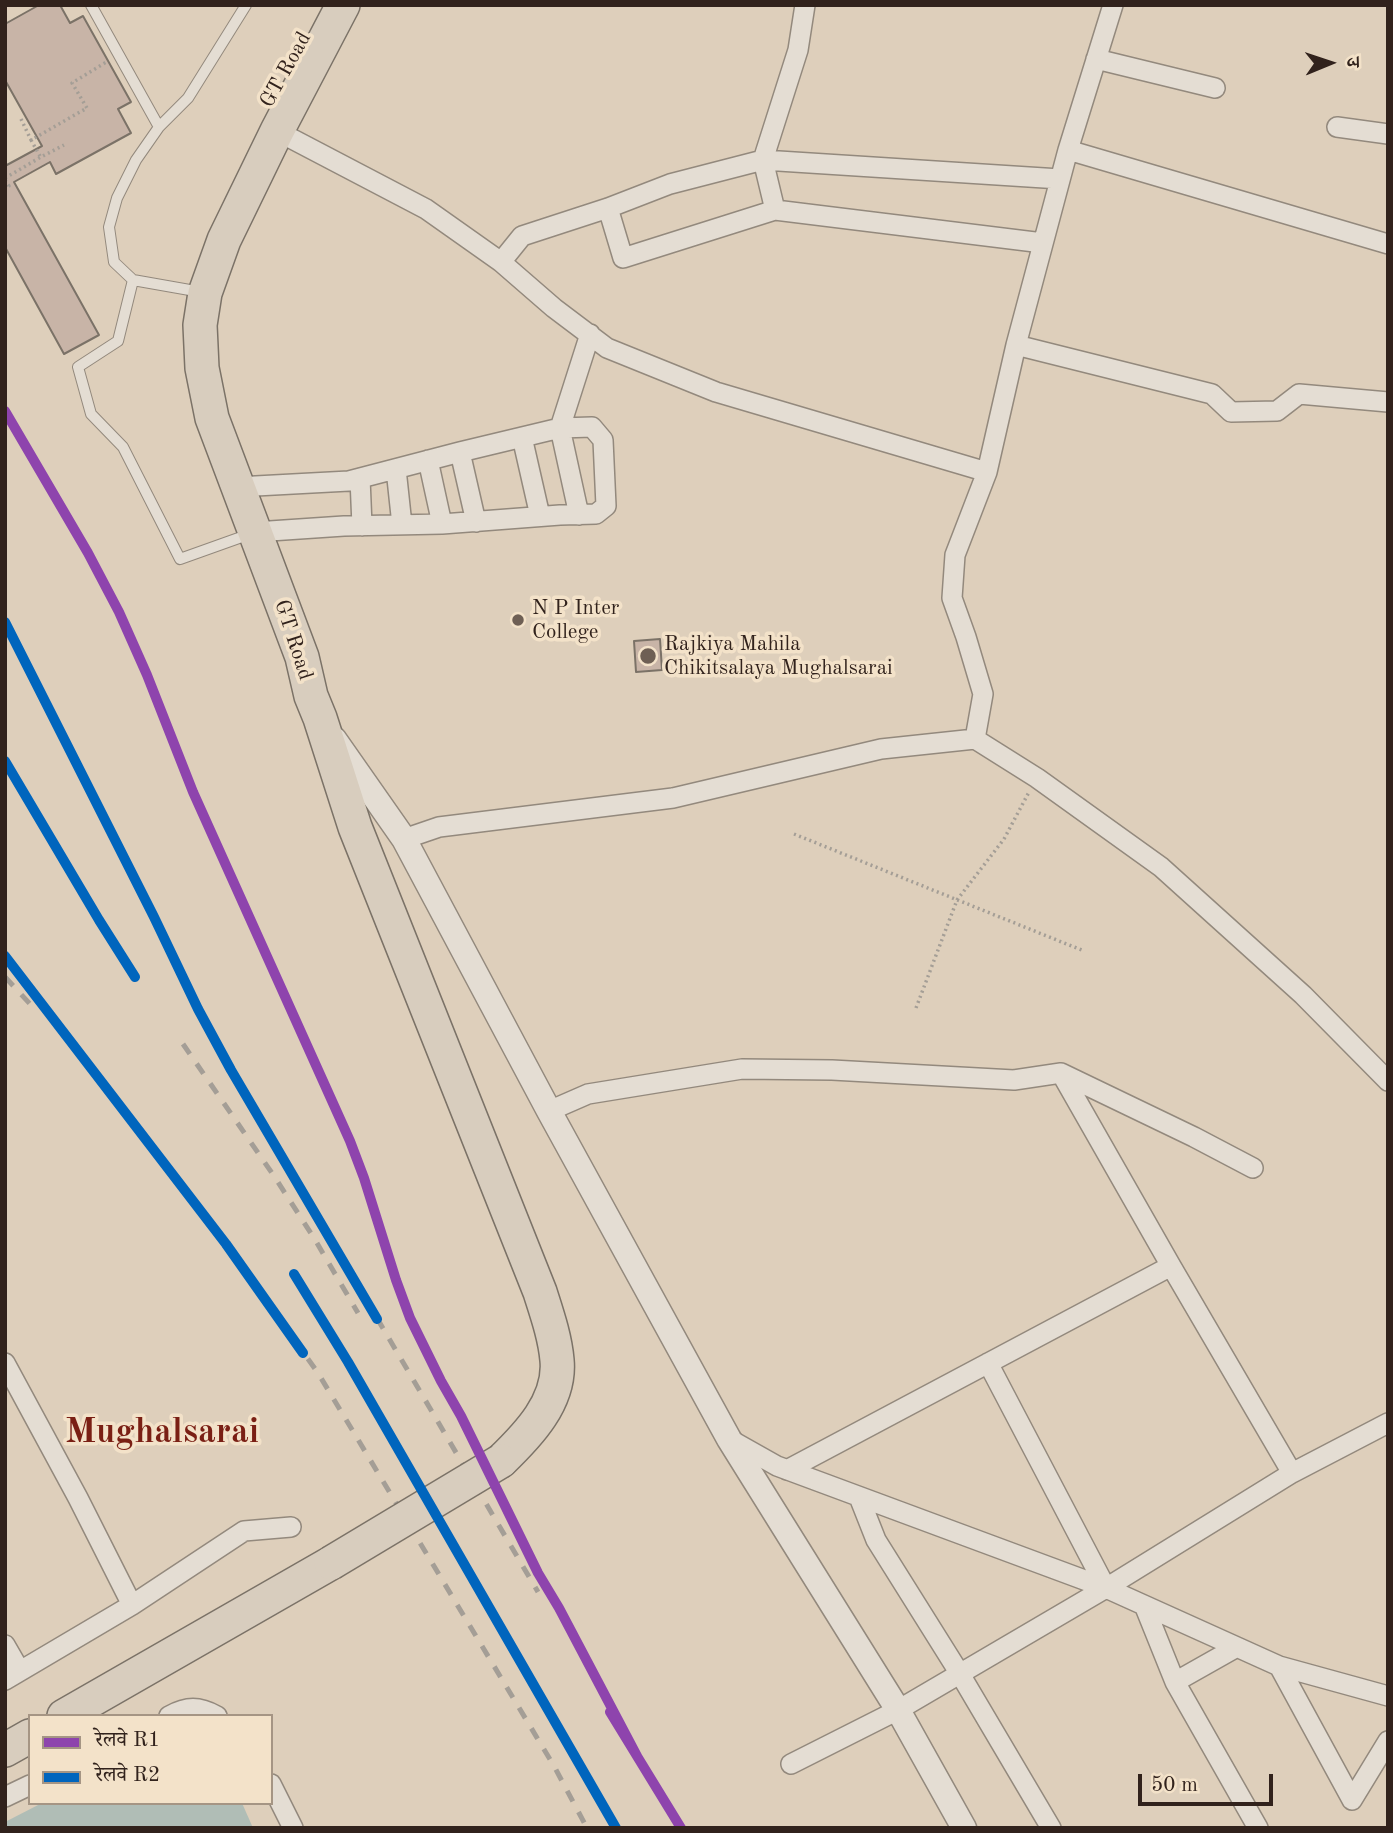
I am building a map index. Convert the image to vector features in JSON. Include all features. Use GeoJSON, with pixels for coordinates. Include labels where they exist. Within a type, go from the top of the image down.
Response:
{"type":"FeatureCollection","features":[{"type":"Feature","properties":{"kind":"highway","name":"GT Road"},"geometry":{"type":"LineString","coordinates":[[245,535],[237,486],[212,418],[202,368],[196,291],[203,236],[223,188],[322,5]]}},
{"type":"Feature","properties":{"kind":"highway","name":"GT Road"},"geometry":{"type":"LineString","coordinates":[[67,1714],[331,1563],[501,1461],[541,1416],[553,1393],[558,1363],[540,1292],[355,827],[315,707],[302,657],[245,535],[206,467],[180,377],[179,330],[196,291],[343,5]]}},
{"type":"Feature","properties":{"kind":"highway"},"geometry":{"type":"LineString","coordinates":[[5,1750],[28,1737]]}},
{"type":"Feature","properties":{"kind":"street"},"geometry":{"type":"LineString","coordinates":[[775,210],[763,160],[798,50],[805,5]]}},
{"type":"Feature","properties":{"kind":"street"},"geometry":{"type":"LineString","coordinates":[[975,739],[983,694],[952,598],[955,555],[987,472],[1016,345],[1060,179],[1113,5]]}},
{"type":"Feature","properties":{"kind":"street"},"geometry":{"type":"LineString","coordinates":[[1096,59],[1215,88]]}},
{"type":"Feature","properties":{"kind":"street"},"geometry":{"type":"LineString","coordinates":[[1337,127],[1388,134]]}},
{"type":"Feature","properties":{"kind":"street"},"geometry":{"type":"LineString","coordinates":[[277,131],[426,209],[501,262],[554,308],[607,348],[716,392],[987,472]]}},
{"type":"Feature","properties":{"kind":"street"},"geometry":{"type":"LineString","coordinates":[[1068,150],[1388,244]]}},
{"type":"Feature","properties":{"kind":"street"},"geometry":{"type":"LineString","coordinates":[[501,262],[522,236],[670,184],[763,160],[1060,179]]}},
{"type":"Feature","properties":{"kind":"street"},"geometry":{"type":"LineString","coordinates":[[608,208],[622,258],[775,210],[1043,243]]}},
{"type":"Feature","properties":{"kind":"street"},"geometry":{"type":"LineString","coordinates":[[579,515],[560,428],[590,334]]}},
{"type":"Feature","properties":{"kind":"street"},"geometry":{"type":"LineString","coordinates":[[1016,345],[1212,394],[1231,412],[1277,411],[1299,394],[1388,402]]}},
{"type":"Feature","properties":{"kind":"street"},"geometry":{"type":"LineString","coordinates":[[237,486],[349,481],[560,428],[592,427],[603,440],[606,506],[596,514],[245,535]]}},
{"type":"Feature","properties":{"kind":"street"},"geometry":{"type":"LineString","coordinates":[[522,437],[540,516]]}},
{"type":"Feature","properties":{"kind":"street"},"geometry":{"type":"LineString","coordinates":[[460,452],[476,522]]}},
{"type":"Feature","properties":{"kind":"street"},"geometry":{"type":"LineString","coordinates":[[428,460],[442,524]]}},
{"type":"Feature","properties":{"kind":"street"},"geometry":{"type":"LineString","coordinates":[[396,469],[402,525]]}},
{"type":"Feature","properties":{"kind":"street"},"geometry":{"type":"LineString","coordinates":[[360,478],[362,526]]}},
{"type":"Feature","properties":{"kind":"street"},"geometry":{"type":"LineString","coordinates":[[315,707],[404,839],[729,1439],[898,1710],[964,1828]]}},
{"type":"Feature","properties":{"kind":"street"},"geometry":{"type":"LineString","coordinates":[[404,839],[439,827],[673,798],[881,749],[975,739],[1037,778],[1161,867],[1303,995],[1388,1081]]}},
{"type":"Feature","properties":{"kind":"street"},"geometry":{"type":"LineString","coordinates":[[549,1111],[589,1094],[742,1069],[832,1069],[1014,1080],[1061,1073],[1253,1168]]}},
{"type":"Feature","properties":{"kind":"street"},"geometry":{"type":"LineString","coordinates":[[1061,1073],[1292,1473]]}},
{"type":"Feature","properties":{"kind":"street"},"geometry":{"type":"LineString","coordinates":[[787,1470],[1171,1266]]}},
{"type":"Feature","properties":{"kind":"street"},"geometry":{"type":"LineString","coordinates":[[5,1363],[11,1389],[78,1498],[132,1605]]}},
{"type":"Feature","properties":{"kind":"street"},"geometry":{"type":"LineString","coordinates":[[988,1363],[1106,1588]]}},
{"type":"Feature","properties":{"kind":"street"},"geometry":{"type":"LineString","coordinates":[[791,1764],[898,1710],[1106,1588],[1292,1473],[1388,1423]]}},
{"type":"Feature","properties":{"kind":"street"},"geometry":{"type":"LineString","coordinates":[[729,1439],[777,1466],[1106,1588],[1279,1666],[1388,1696]]}},
{"type":"Feature","properties":{"kind":"street"},"geometry":{"type":"LineString","coordinates":[[859,1497],[876,1540],[960,1674],[1051,1828]]}},
{"type":"Feature","properties":{"kind":"street"},"geometry":{"type":"LineString","coordinates":[[5,1644],[13,1676],[132,1605],[244,1531],[291,1527]]}},
{"type":"Feature","properties":{"kind":"street"},"geometry":{"type":"LineString","coordinates":[[1144,1605],[1175,1682],[1258,1828]]}},
{"type":"Feature","properties":{"kind":"street"},"geometry":{"type":"LineString","coordinates":[[1175,1682],[1237,1647]]}},
{"type":"Feature","properties":{"kind":"street"},"geometry":{"type":"LineString","coordinates":[[1279,1666],[1352,1800],[1388,1741]]}},
{"type":"Feature","properties":{"kind":"street"},"geometry":{"type":"LineString","coordinates":[[175,1714],[193,1708],[213,1714]]}},
{"type":"Feature","properties":{"kind":"street"},"geometry":{"type":"LineString","coordinates":[[5,1797],[28,1786]]}},
{"type":"Feature","properties":{"kind":"street"},"geometry":{"type":"LineString","coordinates":[[273,1788],[293,1828]]}},
{"type":"Feature","properties":{"kind":"lane"},"geometry":{"type":"LineString","coordinates":[[92,5],[159,127]]}},
{"type":"Feature","properties":{"kind":"lane"},"geometry":{"type":"LineString","coordinates":[[196,291],[133,280],[114,262],[109,227],[117,198],[136,160],[159,127],[188,98],[246,5]]}},
{"type":"Feature","properties":{"kind":"lane"},"geometry":{"type":"LineString","coordinates":[[133,280],[118,341],[78,367],[91,414],[122,447],[180,559],[245,535]]}},
{"type":"Feature","properties":{"kind":"path"},"geometry":{"type":"LineString","coordinates":[[31,139],[87,108],[72,83],[119,55]]}},
{"type":"Feature","properties":{"kind":"path"},"geometry":{"type":"LineString","coordinates":[[20,119],[41,157]]}},
{"type":"Feature","properties":{"kind":"path"},"geometry":{"type":"LineString","coordinates":[[5,188],[9,186],[5,179],[64,145]]}},
{"type":"Feature","properties":{"kind":"path"},"geometry":{"type":"LineString","coordinates":[[916,1008],[957,900],[1004,839],[1037,778]]}},
{"type":"Feature","properties":{"kind":"path"},"geometry":{"type":"LineString","coordinates":[[794,834],[1084,951]]}},
{"type":"Feature","properties":{"kind":"shaded area"},"geometry":{"type":"Polygon","coordinates":[[[38,1805],[243,1805],[253,1828],[5,1828],[5,1822],[38,1805]]]}},
{"type":"Feature","properties":{"kind":"building"},"geometry":{"type":"Polygon","coordinates":[[[39,5],[60,5],[70,23],[83,16],[131,102],[118,109],[131,133],[56,174],[50,162],[14,182],[99,335],[64,354],[5,247],[5,166],[42,146],[5,80],[5,24],[39,5]]]}},
{"type":"Feature","properties":{"kind":"building"},"geometry":{"type":"Polygon","coordinates":[[[660,639],[662,670],[636,672],[634,641],[660,639]]]}},
{"type":"Feature","properties":{"kind":"railway"},"geometry":{"type":"LineString","coordinates":[[5,411],[88,553],[119,612],[193,792],[350,1141],[410,1318],[538,1573],[637,1756]]}},
{"type":"Feature","properties":{"kind":"railway"},"geometry":{"type":"LineString","coordinates":[[5,956],[226,1244],[318,1373],[554,1766],[587,1828]]}},
{"type":"Feature","properties":{"kind":"railway"},"geometry":{"type":"LineString","coordinates":[[5,977],[31,1005]]}},
{"type":"Feature","properties":{"kind":"railway"},"geometry":{"type":"LineString","coordinates":[[183,1044],[274,1176],[358,1313]]}},
{"type":"Feature","properties":{"kind":"railway"},"geometry":{"type":"LineString","coordinates":[[304,1194],[538,1592]]}},
{"type":"Feature","properties":{"kind":"railway"},"geometry":{"type":"LineString","coordinates":[[632,1748],[681,1828]]}},
{"type":"Feature","properties":{"kind":"rail line","name":"R1"},"geometry":{"type":"LineString","coordinates":[[5,411],[88,553],[119,612],[193,792],[350,1141],[410,1318],[538,1573],[637,1756]]}},
{"type":"Feature","properties":{"kind":"rail line","name":"R2"},"geometry":{"type":"LineString","coordinates":[[5,622],[198,1009],[377,1319]]}},
{"type":"Feature","properties":{"kind":"rail line","name":"R2"},"geometry":{"type":"LineString","coordinates":[[5,761],[135,977]]}},
{"type":"Feature","properties":{"kind":"rail line","name":"R2"},"geometry":{"type":"LineString","coordinates":[[5,956],[226,1244],[303,1353]]}},
{"type":"Feature","properties":{"kind":"rail line","name":"R2"},"geometry":{"type":"LineString","coordinates":[[294,1274],[348,1362],[616,1828]]}},
{"type":"Feature","properties":{"kind":"rail line","name":"R1"},"geometry":{"type":"LineString","coordinates":[[610,1712],[681,1828]]}},
{"type":"Feature","properties":{"kind":"place","name":"N P Inter College"},"geometry":{"type":"Point","coordinates":[518,620]}},
{"type":"Feature","properties":{"kind":"place","name":"Rajkiya Mahila Chikitsalaya Mughalsarai"},"geometry":{"type":"Point","coordinates":[648,656]}},
{"type":"Feature","properties":{"kind":"district","name":"Mughalsarai"},"geometry":{"type":"Point","coordinates":[162,1433]}}]}
